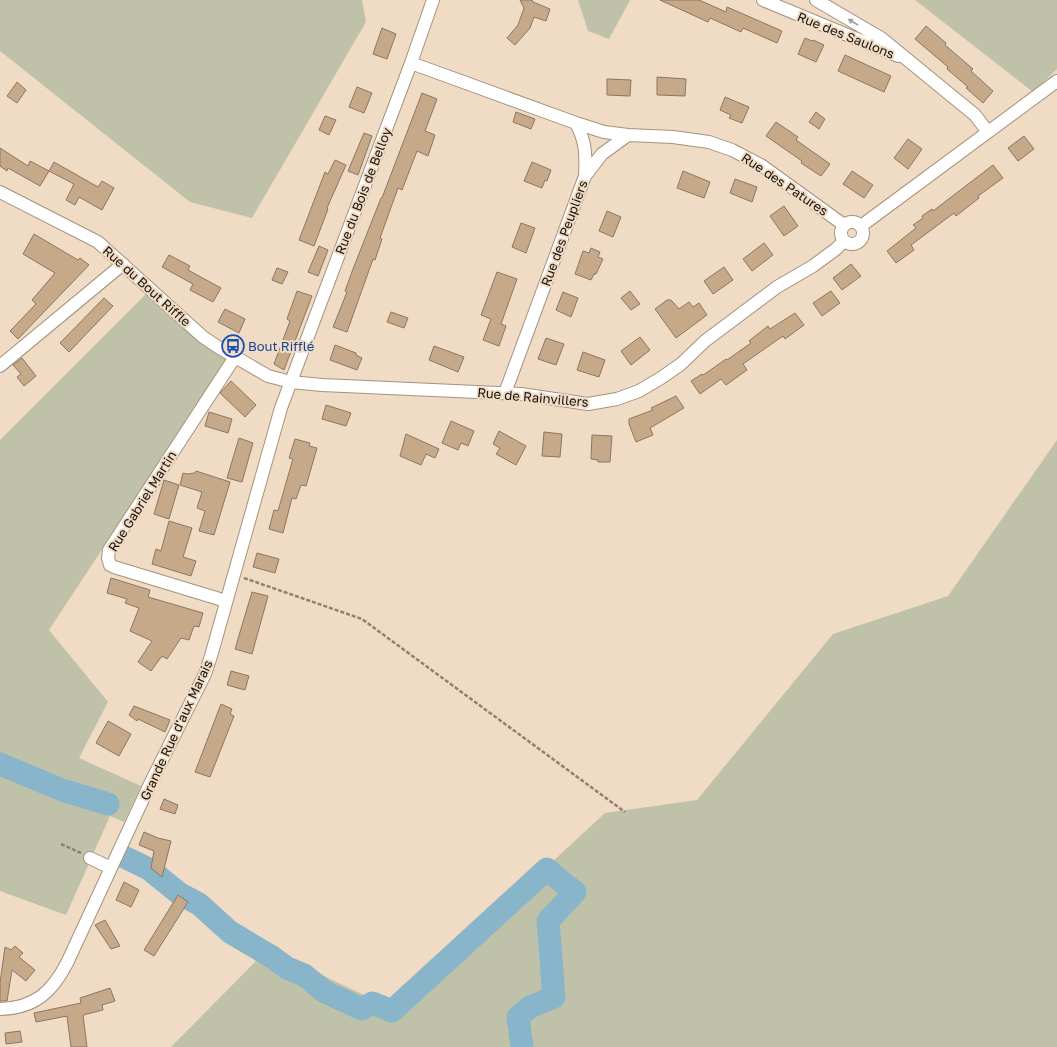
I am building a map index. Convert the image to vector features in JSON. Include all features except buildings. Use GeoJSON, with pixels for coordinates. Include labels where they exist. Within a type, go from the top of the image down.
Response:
{"type":"FeatureCollection","features":[{"type":"Feature","properties":{"kind":"street","name":"Rue du Bois de Belloy"},"geometry":{"type":"LineString","coordinates":[[291,382],[411,63],[433,0]]}},
{"type":"Feature","properties":{"kind":"street","name":"Rue des Saulons"},"geometry":{"type":"LineString","coordinates":[[763,0],[883,51],[908,59]]}},
{"type":"Feature","properties":{"kind":"street","name":"Rue des Saulons"},"geometry":{"type":"LineString","coordinates":[[816,0],[881,38],[975,116],[988,132]]}},
{"type":"Feature","properties":{"kind":"street"},"geometry":{"type":"LineString","coordinates":[[411,63],[576,123]]}},
{"type":"Feature","properties":{"kind":"street"},"geometry":{"type":"LineString","coordinates":[[861,226],[1057,81]]}},
{"type":"Feature","properties":{"kind":"street","name":"Rue des Patures"},"geometry":{"type":"LineString","coordinates":[[576,123],[604,132],[628,135],[685,138],[709,142],[727,148],[743,155],[761,166],[844,225]]}},
{"type":"Feature","properties":{"kind":"street","name":"Rue des Peupliers"},"geometry":{"type":"LineString","coordinates":[[505,393],[585,176],[585,149],[582,133],[576,123]]}},
{"type":"Feature","properties":{"kind":"street"},"geometry":{"type":"LineString","coordinates":[[585,176],[602,154],[628,135]]}},
{"type":"Feature","properties":{"kind":"street","name":"Rue du Bout Riffle"},"geometry":{"type":"LineString","coordinates":[[0,192],[90,237],[104,246],[203,338],[268,376],[291,382]]}},
{"type":"Feature","properties":{"kind":"street"},"geometry":{"type":"LineString","coordinates":[[852,222],[861,226],[863,236],[860,241],[851,244],[844,241],[841,232],[844,225],[852,222]]}},
{"type":"Feature","properties":{"kind":"street","name":"Rue de Rainvillers"},"geometry":{"type":"LineString","coordinates":[[291,382],[322,385],[534,395],[588,404],[617,399],[640,391],[651,385],[681,364],[712,335],[777,287],[814,266],[844,241]]}},
{"type":"Feature","properties":{"kind":"street"},"geometry":{"type":"LineString","coordinates":[[0,366],[123,264]]}},
{"type":"Feature","properties":{"kind":"street","name":"Rue Gabriel Martin"},"geometry":{"type":"LineString","coordinates":[[226,601],[114,567],[110,565],[108,558],[109,550],[235,357]]}},
{"type":"Feature","properties":{"kind":"street","name":"Grande Rue d'aux Marais"},"geometry":{"type":"LineString","coordinates":[[0,1009],[15,1008],[32,1002],[54,986],[67,963],[153,779],[205,674],[281,408],[291,382]]}},
{"type":"Feature","properties":{"kind":"street"},"geometry":{"type":"LineString","coordinates":[[90,858],[111,868]]}},
{"type":"Feature","properties":{"kind":"path"},"geometry":{"type":"LineString","coordinates":[[234,575],[362,619],[625,812]]}},
{"type":"Feature","properties":{"kind":"path"},"geometry":{"type":"LineString","coordinates":[[61,844],[90,858]]}},
{"type":"Feature","properties":{"kind":"green space"},"geometry":{"type":"Polygon","coordinates":[[[0,0],[362,0],[366,22],[252,218],[190,202],[0,51],[0,0]]]}},
{"type":"Feature","properties":{"kind":"green space"},"geometry":{"type":"Polygon","coordinates":[[[578,0],[630,0],[609,39],[588,31],[578,0]]]}},
{"type":"Feature","properties":{"kind":"green space"},"geometry":{"type":"Polygon","coordinates":[[[915,0],[1057,0],[1057,69],[1033,92],[915,0]]]}},
{"type":"Feature","properties":{"kind":"green space"},"geometry":{"type":"Polygon","coordinates":[[[146,294],[227,360],[49,630],[108,702],[79,758],[141,786],[124,822],[110,816],[66,915],[0,891],[0,440],[146,294]]]}},
{"type":"Feature","properties":{"kind":"green space"},"geometry":{"type":"Polygon","coordinates":[[[1057,440],[1057,1047],[171,1047],[268,949],[393,1009],[605,813],[697,800],[833,634],[948,596],[1057,440]]]}},
{"type":"Feature","properties":{"kind":"waterway"},"geometry":{"type":"LineString","coordinates":[[0,764],[62,790],[108,804]]}},
{"type":"Feature","properties":{"kind":"waterway"},"geometry":{"type":"LineString","coordinates":[[124,857],[149,869],[180,894],[199,904],[230,932],[272,957],[287,968],[304,975],[325,992],[362,1009],[372,1003],[392,1011],[547,869],[575,892],[548,921],[554,997],[530,1007],[518,1017],[522,1047]]}},
{"type":"Feature","properties":{"kind":"place","name":"Bout Rifflé"},"geometry":{"type":"Point","coordinates":[233,346]}}]}
